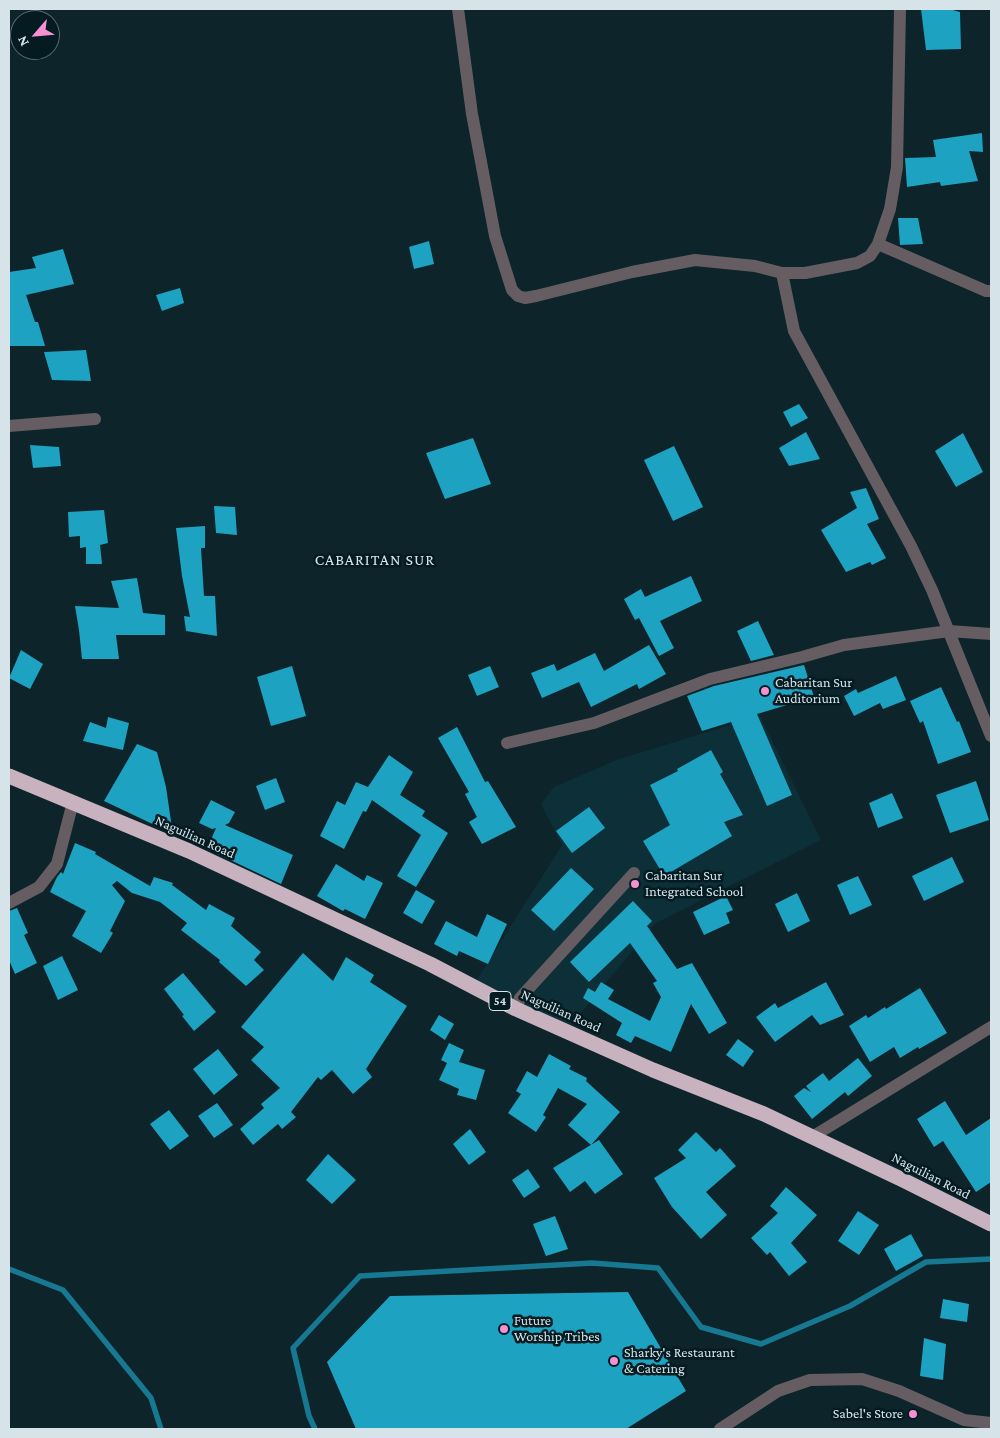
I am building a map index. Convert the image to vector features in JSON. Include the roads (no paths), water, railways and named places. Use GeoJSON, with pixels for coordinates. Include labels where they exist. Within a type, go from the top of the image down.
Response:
{"type":"FeatureCollection","features":[{"type":"Feature","properties":{"kind":"highway","name":"Naguilian Road"},"geometry":{"type":"LineString","coordinates":[[9,776],[216,863],[430,964],[516,1009],[654,1070],[764,1114],[991,1224]]}},
{"type":"Feature","properties":{"kind":"street"},"geometry":{"type":"LineString","coordinates":[[458,9],[472,114],[495,236],[512,290],[518,296],[525,298],[632,272],[695,260],[755,266],[782,273],[805,274],[857,263],[870,256],[878,244],[890,209],[897,167],[900,9]]}},
{"type":"Feature","properties":{"kind":"street"},"geometry":{"type":"LineString","coordinates":[[878,244],[986,291],[991,291]]}},
{"type":"Feature","properties":{"kind":"street"},"geometry":{"type":"LineString","coordinates":[[782,273],[794,330],[911,546],[932,590],[991,736]]}},
{"type":"Feature","properties":{"kind":"street"},"geometry":{"type":"LineString","coordinates":[[9,426],[96,419]]}},
{"type":"Feature","properties":{"kind":"street"},"geometry":{"type":"LineString","coordinates":[[507,743],[594,722],[710,679],[844,645],[949,632],[991,634]]}},
{"type":"Feature","properties":{"kind":"street"},"geometry":{"type":"LineString","coordinates":[[9,903],[39,887],[57,864],[73,802]]}},
{"type":"Feature","properties":{"kind":"street"},"geometry":{"type":"LineString","coordinates":[[516,1009],[520,998],[634,873]]}},
{"type":"Feature","properties":{"kind":"street"},"geometry":{"type":"LineString","coordinates":[[812,1137],[991,1027]]}},
{"type":"Feature","properties":{"kind":"street"},"geometry":{"type":"LineString","coordinates":[[720,1429],[778,1391],[810,1380],[862,1379],[898,1391],[964,1420],[991,1423]]}},
{"type":"Feature","properties":{"kind":"waterway"},"geometry":{"type":"LineString","coordinates":[[315,1429],[309,1416],[293,1348],[360,1276],[592,1263],[658,1268],[701,1327],[761,1344],[850,1306],[926,1262],[991,1259]]}},
{"type":"Feature","properties":{"kind":"waterway"},"geometry":{"type":"LineString","coordinates":[[9,1269],[63,1290],[151,1398],[161,1429]]}},
{"type":"Feature","properties":{"kind":"place","name":"Cabaritan Sur Auditorium"},"geometry":{"type":"Point","coordinates":[765,691]}},
{"type":"Feature","properties":{"kind":"place","name":"Cabaritan Sur Integrated School"},"geometry":{"type":"Point","coordinates":[635,884]}},
{"type":"Feature","properties":{"kind":"place","name":"Future Worship Tribes"},"geometry":{"type":"Point","coordinates":[504,1329]}},
{"type":"Feature","properties":{"kind":"place","name":"Sharky's Restaurant & Catering"},"geometry":{"type":"Point","coordinates":[614,1361]}},
{"type":"Feature","properties":{"kind":"place","name":"Sabel's Store"},"geometry":{"type":"Point","coordinates":[913,1414]}},
{"type":"Feature","properties":{"kind":"district","name":"CABARITAN SUR"},"geometry":{"type":"Point","coordinates":[375,560]}}]}
